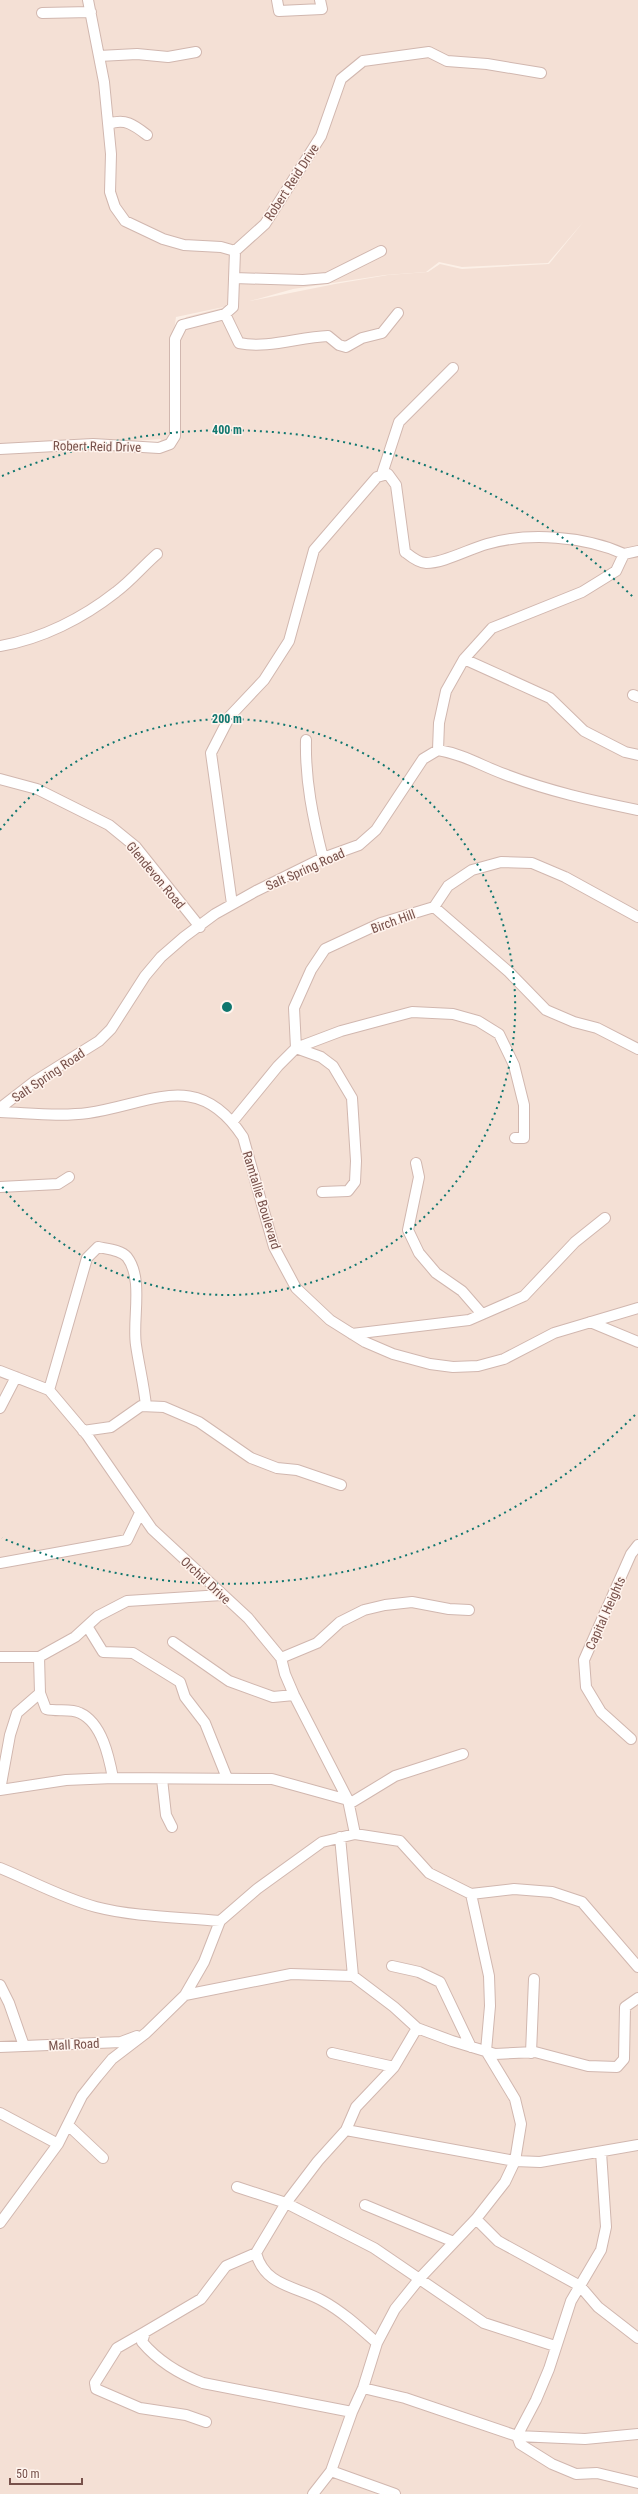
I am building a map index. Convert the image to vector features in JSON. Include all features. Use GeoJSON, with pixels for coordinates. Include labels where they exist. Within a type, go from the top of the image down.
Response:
{"type":"FeatureCollection","features":[{"type":"Feature","properties":{"kind":"street"},"geometry":{"type":"LineString","coordinates":[[88,0],[99,56],[109,124],[111,154],[110,192],[115,207],[125,221],[164,239],[184,245],[221,247],[236,251],[233,307],[225,314],[239,343],[250,345],[271,344],[328,336],[339,345],[346,347],[362,338],[382,332],[398,314]]}},
{"type":"Feature","properties":{"kind":"street"},"geometry":{"type":"LineString","coordinates":[[277,0],[279,12],[300,12],[322,9],[320,0]]}},
{"type":"Feature","properties":{"kind":"street"},"geometry":{"type":"LineString","coordinates":[[42,13],[91,12]]}},
{"type":"Feature","properties":{"kind":"street"},"geometry":{"type":"LineString","coordinates":[[99,56],[137,54],[168,57],[196,52]]}},
{"type":"Feature","properties":{"kind":"street","name":"Robert Reid Drive"},"geometry":{"type":"LineString","coordinates":[[236,251],[265,224],[321,136],[341,79],[363,61],[429,52],[447,61],[487,64],[541,73]]}},
{"type":"Feature","properties":{"kind":"street"},"geometry":{"type":"LineString","coordinates":[[109,124],[118,120],[132,124],[147,135]]}},
{"type":"Feature","properties":{"kind":"street"},"geometry":{"type":"LineString","coordinates":[[234,278],[303,280],[327,278],[381,252]]}},
{"type":"Feature","properties":{"kind":"street","name":"Robert Reid Drive"},"geometry":{"type":"LineString","coordinates":[[0,449],[93,444],[159,448],[170,444],[175,436],[175,338],[182,325],[225,314]]}},
{"type":"Feature","properties":{"kind":"street"},"geometry":{"type":"LineString","coordinates":[[232,904],[211,753],[230,716],[264,680],[289,641],[314,550],[382,474],[398,422],[453,368]]}},
{"type":"Feature","properties":{"kind":"street"},"geometry":{"type":"LineString","coordinates":[[382,474],[388,474],[396,485],[405,552],[414,559],[425,564],[500,540],[529,536],[606,546],[624,554],[638,551]]}},
{"type":"Feature","properties":{"kind":"street"},"geometry":{"type":"LineString","coordinates":[[0,646],[26,642],[68,622],[116,592],[157,554]]}},
{"type":"Feature","properties":{"kind":"street"},"geometry":{"type":"LineString","coordinates":[[624,554],[616,571],[582,592],[492,628],[464,659],[446,691],[439,723],[438,750],[458,753],[504,774],[576,797],[638,810]]}},
{"type":"Feature","properties":{"kind":"street"},"geometry":{"type":"LineString","coordinates":[[464,659],[550,698],[584,731],[625,752],[638,755]]}},
{"type":"Feature","properties":{"kind":"street"},"geometry":{"type":"LineString","coordinates":[[306,740],[306,759],[313,821],[323,858]]}},
{"type":"Feature","properties":{"kind":"street","name":"Salt Spring Road"},"geometry":{"type":"LineString","coordinates":[[0,1108],[35,1081],[99,1041],[111,1029],[145,976],[161,957],[184,936],[232,904],[323,858],[359,845],[376,830],[423,759],[438,750]]}},
{"type":"Feature","properties":{"kind":"street","name":"Glendevon Road"},"geometry":{"type":"LineString","coordinates":[[0,779],[37,789],[109,824],[136,847],[200,926]]}},
{"type":"Feature","properties":{"kind":"street"},"geometry":{"type":"LineString","coordinates":[[638,917],[566,877],[532,863],[501,862],[472,870],[448,886],[434,907],[509,972],[546,1010],[597,1028],[638,1049]]}},
{"type":"Feature","properties":{"kind":"street","name":"Birch Hill"},"geometry":{"type":"LineString","coordinates":[[296,1048],[294,1008],[311,970],[326,949],[381,923],[434,907]]}},
{"type":"Feature","properties":{"kind":"street"},"geometry":{"type":"LineString","coordinates":[[233,1121],[278,1066],[296,1048],[341,1031],[412,1012],[453,1014],[478,1021],[499,1034],[514,1065],[524,1105],[524,1138],[515,1138]]}},
{"type":"Feature","properties":{"kind":"street"},"geometry":{"type":"LineString","coordinates":[[296,1048],[321,1057],[333,1066],[352,1098],[356,1161],[355,1182],[348,1191],[322,1192]]}},
{"type":"Feature","properties":{"kind":"street","name":"Ramtallie Boulevard"},"geometry":{"type":"LineString","coordinates":[[0,1112],[68,1115],[106,1110],[150,1097],[184,1095],[219,1108],[233,1121],[243,1137],[274,1247],[296,1288],[330,1320],[365,1342],[393,1354],[453,1367],[478,1366],[504,1359],[554,1333],[638,1308]]}},
{"type":"Feature","properties":{"kind":"street"},"geometry":{"type":"LineString","coordinates":[[416,1163],[419,1177],[408,1230],[419,1253],[436,1273],[462,1291],[482,1314]]}},
{"type":"Feature","properties":{"kind":"street"},"geometry":{"type":"LineString","coordinates":[[0,1187],[58,1184],[69,1177]]}},
{"type":"Feature","properties":{"kind":"street"},"geometry":{"type":"LineString","coordinates":[[352,1334],[469,1320],[524,1296],[575,1242],[604,1218]]}},
{"type":"Feature","properties":{"kind":"street"},"geometry":{"type":"LineString","coordinates":[[49,1390],[87,1258],[98,1247],[119,1252],[126,1256],[132,1268],[138,1311],[136,1343],[144,1385],[146,1406]]}},
{"type":"Feature","properties":{"kind":"street"},"geometry":{"type":"LineString","coordinates":[[590,1322],[638,1342]]}},
{"type":"Feature","properties":{"kind":"street","name":"Orchid Drive"},"geometry":{"type":"LineString","coordinates":[[0,1371],[49,1390],[83,1431],[152,1529],[248,1618],[281,1658],[285,1674],[294,1695],[348,1802],[355,1834]]}},
{"type":"Feature","properties":{"kind":"street"},"geometry":{"type":"LineString","coordinates":[[0,1408],[16,1377]]}},
{"type":"Feature","properties":{"kind":"street"},"geometry":{"type":"LineString","coordinates":[[83,1431],[111,1427],[141,1406],[164,1407],[199,1422],[251,1458],[277,1468],[297,1470],[341,1485]]}},
{"type":"Feature","properties":{"kind":"street"},"geometry":{"type":"LineString","coordinates":[[0,1563],[127,1540],[140,1513]]}},
{"type":"Feature","properties":{"kind":"street","name":"Capital Heights"},"geometry":{"type":"LineString","coordinates":[[631,1740],[602,1712],[586,1687],[584,1660],[631,1554],[638,1545]]}},
{"type":"Feature","properties":{"kind":"street"},"geometry":{"type":"LineString","coordinates":[[0,1657],[39,1657],[75,1637],[98,1616],[127,1601],[222,1595]]}},
{"type":"Feature","properties":{"kind":"street"},"geometry":{"type":"LineString","coordinates":[[281,1658],[317,1643],[340,1622],[364,1610],[385,1605],[412,1602],[449,1609],[469,1610]]}},
{"type":"Feature","properties":{"kind":"street"},"geometry":{"type":"LineString","coordinates":[[87,1626],[103,1652],[133,1653],[154,1668],[180,1682],[185,1698],[205,1723],[227,1778]]}},
{"type":"Feature","properties":{"kind":"street"},"geometry":{"type":"LineString","coordinates":[[173,1642],[229,1681],[273,1697],[294,1695]]}},
{"type":"Feature","properties":{"kind":"street"},"geometry":{"type":"LineString","coordinates":[[39,1657],[40,1693],[46,1709],[80,1713],[92,1723],[108,1752],[113,1778]]}},
{"type":"Feature","properties":{"kind":"street"},"geometry":{"type":"LineString","coordinates":[[40,1693],[17,1713],[10,1735],[0,1790],[66,1780],[113,1778],[272,1779],[348,1802],[395,1776],[463,1754]]}},
{"type":"Feature","properties":{"kind":"street"},"geometry":{"type":"LineString","coordinates":[[162,1779],[166,1815],[172,1827]]}},
{"type":"Feature","properties":{"kind":"street"},"geometry":{"type":"LineString","coordinates":[[0,2223],[58,2144],[82,2096],[112,2059],[146,2033],[185,1995],[204,1962],[220,1921],[257,1889],[322,1842],[355,1834],[400,1841],[429,1872],[471,1894],[514,1889],[552,1892],[582,1902],[638,1967]]}},
{"type":"Feature","properties":{"kind":"street"},"geometry":{"type":"LineString","coordinates":[[340,1837],[353,1976]]}},
{"type":"Feature","properties":{"kind":"street"},"geometry":{"type":"LineString","coordinates":[[0,1868],[56,1893],[96,1907],[139,1914],[220,1921]]}},
{"type":"Feature","properties":{"kind":"street"},"geometry":{"type":"LineString","coordinates":[[313,2494],[331,2471],[352,2412],[363,2388],[377,2342],[395,2309],[420,2278],[476,2219],[505,2182],[515,2161],[521,2124],[515,2099],[486,2051],[490,2006],[489,1976],[471,1894]]}},
{"type":"Feature","properties":{"kind":"street"},"geometry":{"type":"LineString","coordinates":[[392,1966],[419,1972],[440,1982],[471,2047]]}},
{"type":"Feature","properties":{"kind":"street"},"geometry":{"type":"LineString","coordinates":[[185,1995],[291,1974],[353,1976],[394,2007],[417,2028],[471,2047],[486,2051],[512,2054],[531,2053],[588,2066],[617,2067],[624,2059],[625,2007],[638,1998]]}},
{"type":"Feature","properties":{"kind":"street"},"geometry":{"type":"LineString","coordinates":[[531,2053],[534,1979]]}},
{"type":"Feature","properties":{"kind":"street"},"geometry":{"type":"LineString","coordinates":[[0,1984],[9,2003],[24,2046]]}},
{"type":"Feature","properties":{"kind":"street"},"geometry":{"type":"LineString","coordinates":[[206,2422],[186,2414],[140,2408],[96,2389],[95,2383],[117,2348],[201,2299],[226,2266],[256,2253],[286,2203],[318,2161],[346,2130],[356,2107],[394,2067],[417,2028]]}},
{"type":"Feature","properties":{"kind":"street","name":"Mall Road"},"geometry":{"type":"LineString","coordinates":[[0,2047],[121,2042],[146,2033]]}},
{"type":"Feature","properties":{"kind":"street"},"geometry":{"type":"LineString","coordinates":[[332,2053],[394,2067]]}},
{"type":"Feature","properties":{"kind":"street"},"geometry":{"type":"LineString","coordinates":[[0,2113],[58,2144]]}},
{"type":"Feature","properties":{"kind":"street"},"geometry":{"type":"LineString","coordinates":[[68,2126],[104,2158]]}},
{"type":"Feature","properties":{"kind":"street"},"geometry":{"type":"LineString","coordinates":[[346,2130],[515,2161],[540,2162],[638,2145]]}},
{"type":"Feature","properties":{"kind":"street"},"geometry":{"type":"LineString","coordinates":[[601,2152],[606,2227],[601,2250],[571,2301],[555,2346],[549,2369],[536,2400],[517,2436],[520,2444],[566,2471],[576,2474],[612,2476],[638,2484]]}},
{"type":"Feature","properties":{"kind":"street"},"geometry":{"type":"LineString","coordinates":[[237,2187],[286,2203],[374,2248],[484,2323],[555,2346]]}},
{"type":"Feature","properties":{"kind":"street"},"geometry":{"type":"LineString","coordinates":[[365,2204],[454,2242]]}},
{"type":"Feature","properties":{"kind":"street"},"geometry":{"type":"LineString","coordinates":[[476,2219],[498,2241],[580,2286],[598,2307],[638,2338]]}},
{"type":"Feature","properties":{"kind":"street"},"geometry":{"type":"LineString","coordinates":[[256,2253],[259,2265],[281,2285],[323,2300],[377,2342]]}},
{"type":"Feature","properties":{"kind":"street"},"geometry":{"type":"LineString","coordinates":[[145,2332],[142,2342],[151,2352],[180,2375],[203,2383],[352,2412]]}},
{"type":"Feature","properties":{"kind":"street"},"geometry":{"type":"LineString","coordinates":[[363,2388],[405,2398],[517,2436],[585,2439],[638,2434]]}},
{"type":"Feature","properties":{"kind":"street"},"geometry":{"type":"LineString","coordinates":[[331,2471],[395,2494]]}},
{"type":"Feature","properties":{"kind":"shaded area"},"geometry":{"type":"Polygon","coordinates":[[[0,0],[638,0],[638,2494],[0,2494],[0,0]],[[584,221],[548,263],[462,267],[439,262],[426,272],[385,275],[293,289],[250,301],[388,275],[428,272],[440,264],[462,269],[549,264],[584,221]],[[233,305],[176,317],[173,338],[186,317],[233,305]],[[161,439],[0,451],[160,443],[161,439]]]}}]}
